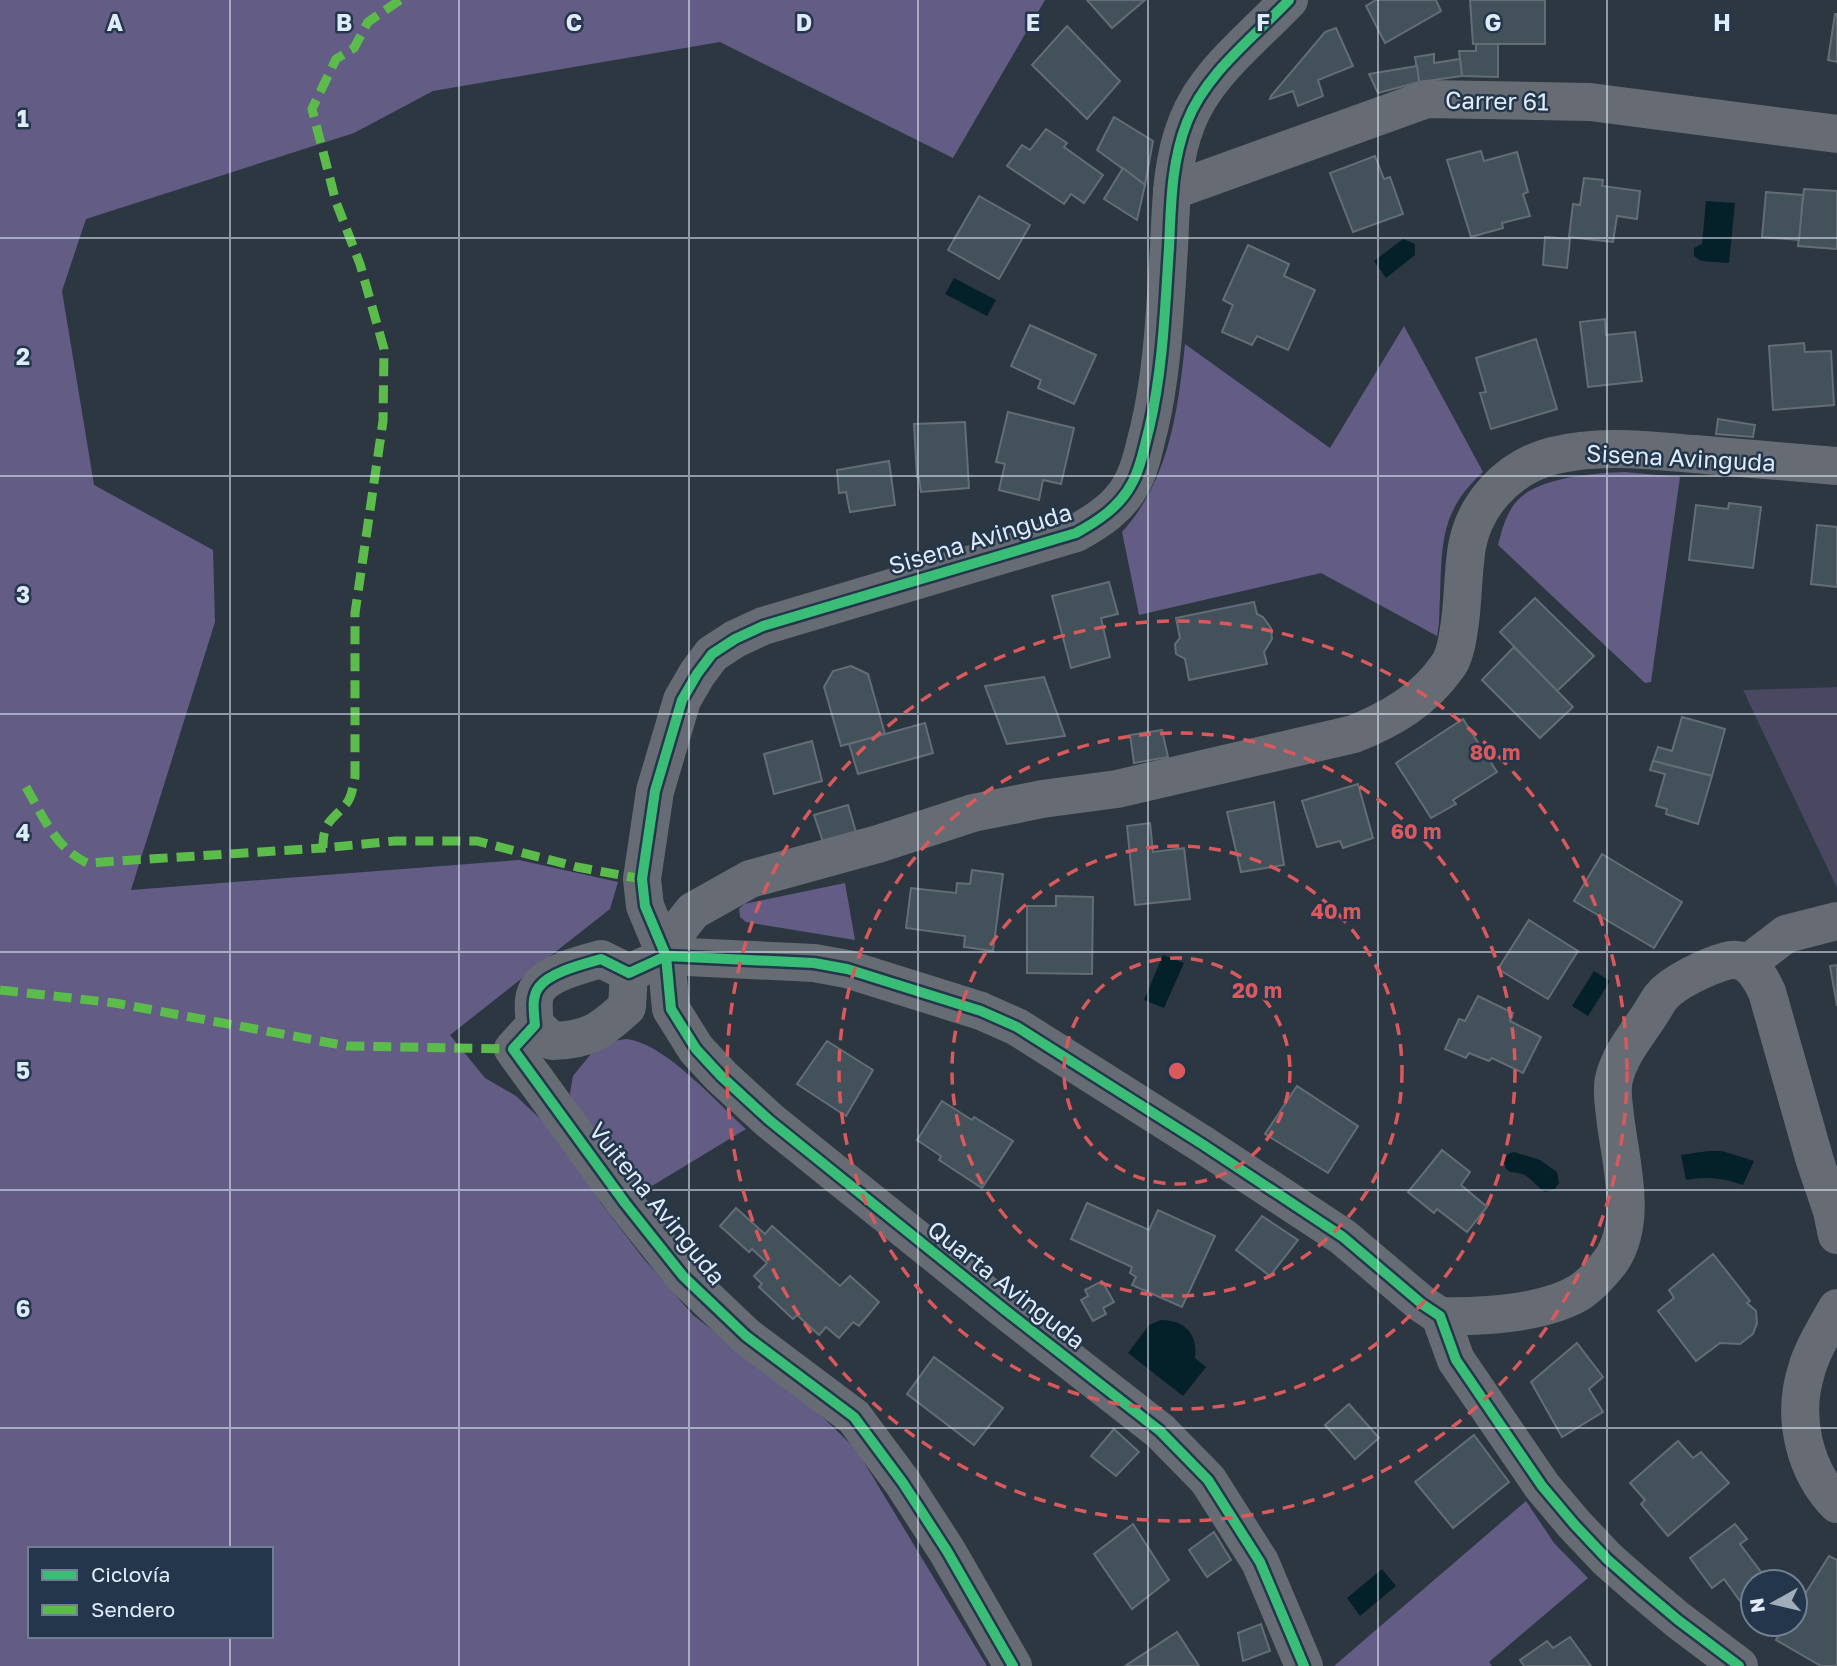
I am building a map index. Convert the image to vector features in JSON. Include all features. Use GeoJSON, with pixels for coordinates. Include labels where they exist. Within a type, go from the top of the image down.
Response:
{"type":"FeatureCollection","features":[{"type":"Feature","properties":{"kind":"street","name":"Sisena Avinguda"},"geometry":{"type":"LineString","coordinates":[[666,956],[645,906],[642,879],[649,823],[681,700],[712,654],[763,626],[1076,533],[1115,507],[1132,484],[1153,413],[1164,328],[1176,156],[1187,121],[1214,76],[1289,0]]}},
{"type":"Feature","properties":{"kind":"street","name":"Carrer 61"},"geometry":{"type":"LineString","coordinates":[[1172,191],[1427,99],[1590,102],[1837,134]]}},
{"type":"Feature","properties":{"kind":"street","name":"Sisena Avinguda"},"geometry":{"type":"LineString","coordinates":[[666,956],[678,930],[694,911],[750,879],[878,844],[973,813],[1042,799],[1117,789],[1354,734],[1380,724],[1409,707],[1449,666],[1458,636],[1466,551],[1472,526],[1481,509],[1504,481],[1531,464],[1551,456],[1600,448],[1837,466]]}},
{"type":"Feature","properties":{"kind":"street"},"geometry":{"type":"LineString","coordinates":[[1748,963],[1786,934],[1837,921]]}},
{"type":"Feature","properties":{"kind":"street"},"geometry":{"type":"LineString","coordinates":[[629,974],[666,956],[830,965],[1002,1018],[1343,1237],[1440,1316],[1463,1316],[1543,1307],[1580,1292],[1612,1259],[1622,1236],[1625,1213],[1613,1081],[1621,1059],[1663,995],[1702,970],[1718,962],[1733,959],[1748,963],[1760,976],[1767,992],[1837,1235]]}},
{"type":"Feature","properties":{"kind":"street","name":"Quarta Avinguda"},"geometry":{"type":"LineString","coordinates":[[666,956],[671,1009],[696,1049],[721,1076],[800,1146],[1160,1431],[1208,1480],[1260,1562],[1304,1666]]}},
{"type":"Feature","properties":{"kind":"street"},"geometry":{"type":"LineString","coordinates":[[601,959],[629,974],[627,1007],[601,1030],[574,1041],[552,1041],[535,1025],[533,1004],[539,986],[568,968],[601,959]]}},
{"type":"Feature","properties":{"kind":"street","name":"Vuitena Avinguda"},"geometry":{"type":"LineString","coordinates":[[535,1025],[513,1049],[625,1203],[683,1276],[746,1336],[854,1417],[925,1517],[1013,1666]]}},
{"type":"Feature","properties":{"kind":"street"},"geometry":{"type":"LineString","coordinates":[[1837,1308],[1805,1373],[1802,1420],[1809,1465],[1837,1504]]}},
{"type":"Feature","properties":{"kind":"street"},"geometry":{"type":"LineString","coordinates":[[1440,1316],[1456,1360],[1542,1486],[1574,1524],[1607,1559],[1640,1588],[1739,1666]]}},
{"type":"Feature","properties":{"kind":"shaded area"},"geometry":{"type":"Polygon","coordinates":[[[0,0],[1045,0],[953,158],[720,42],[433,91],[354,133],[86,219],[62,291],[94,485],[213,550],[215,622],[131,890],[519,860],[618,882],[610,909],[450,1035],[485,1078],[516,1096],[563,1140],[601,1203],[643,1258],[693,1315],[814,1409],[856,1449],[987,1666],[0,1666],[0,0]]]}},
{"type":"Feature","properties":{"kind":"shaded area"},"geometry":{"type":"Polygon","coordinates":[[[1404,326],[1483,472],[1458,501],[1446,529],[1437,636],[1321,573],[1139,615],[1122,532],[1138,512],[1161,467],[1179,394],[1185,344],[1330,448],[1404,326]]]}},
{"type":"Feature","properties":{"kind":"shaded area"},"geometry":{"type":"Polygon","coordinates":[[[1625,472],[1680,477],[1651,682],[1645,683],[1498,545],[1510,511],[1526,493],[1539,486],[1568,478],[1625,472]]]}},
{"type":"Feature","properties":{"kind":"shaded area"},"geometry":{"type":"Polygon","coordinates":[[[1837,687],[1837,888],[1743,690],[1837,687]]]}},
{"type":"Feature","properties":{"kind":"shaded area"},"geometry":{"type":"Polygon","coordinates":[[[845,883],[855,940],[746,922],[740,917],[739,909],[744,904],[845,883]]]}},
{"type":"Feature","properties":{"kind":"shaded area"},"geometry":{"type":"Polygon","coordinates":[[[626,1039],[641,1043],[673,1062],[746,1129],[642,1192],[573,1114],[570,1093],[573,1076],[595,1049],[607,1042],[626,1039]]]}},
{"type":"Feature","properties":{"kind":"shaded area"},"geometry":{"type":"Polygon","coordinates":[[[1526,1501],[1554,1543],[1588,1578],[1489,1662],[1492,1666],[1334,1666],[1526,1501]]]}},
{"type":"Feature","properties":{"kind":"water"},"geometry":{"type":"Polygon","coordinates":[[[1706,201],[1735,203],[1729,263],[1701,261],[1694,256],[1694,248],[1702,244],[1706,201]]]}},
{"type":"Feature","properties":{"kind":"water"},"geometry":{"type":"Polygon","coordinates":[[[1403,239],[1415,244],[1415,255],[1386,278],[1374,261],[1403,239]]]}},
{"type":"Feature","properties":{"kind":"water"},"geometry":{"type":"Polygon","coordinates":[[[954,278],[996,300],[987,316],[945,294],[954,278]]]}},
{"type":"Feature","properties":{"kind":"water"},"geometry":{"type":"Polygon","coordinates":[[[1163,955],[1184,963],[1164,1008],[1144,1000],[1163,955]]]}},
{"type":"Feature","properties":{"kind":"water"},"geometry":{"type":"Polygon","coordinates":[[[1594,971],[1610,981],[1588,1016],[1572,1006],[1594,971]]]}},
{"type":"Feature","properties":{"kind":"water"},"geometry":{"type":"Polygon","coordinates":[[[1722,1151],[1754,1161],[1743,1185],[1715,1178],[1686,1180],[1681,1155],[1722,1151]]]}},
{"type":"Feature","properties":{"kind":"water"},"geometry":{"type":"Polygon","coordinates":[[[1514,1152],[1540,1160],[1557,1172],[1559,1183],[1555,1189],[1545,1192],[1526,1176],[1506,1169],[1504,1160],[1508,1154],[1514,1152]]]}},
{"type":"Feature","properties":{"kind":"water"},"geometry":{"type":"Polygon","coordinates":[[[1161,1320],[1177,1323],[1188,1330],[1194,1342],[1195,1358],[1206,1367],[1183,1396],[1128,1353],[1149,1325],[1161,1320]]]}},
{"type":"Feature","properties":{"kind":"water"},"geometry":{"type":"Polygon","coordinates":[[[1382,1569],[1396,1586],[1360,1616],[1347,1598],[1382,1569]]]}},
{"type":"Feature","properties":{"kind":"building"},"geometry":{"type":"Polygon","coordinates":[[[1087,0],[1145,0],[1112,28],[1087,0]]]}},
{"type":"Feature","properties":{"kind":"building"},"geometry":{"type":"Polygon","coordinates":[[[1376,0],[1436,0],[1441,11],[1385,43],[1366,6],[1376,0]]]}},
{"type":"Feature","properties":{"kind":"building"},"geometry":{"type":"Polygon","coordinates":[[[1470,0],[1545,0],[1545,44],[1473,44],[1470,0]]]}},
{"type":"Feature","properties":{"kind":"building"},"geometry":{"type":"Polygon","coordinates":[[[1837,14],[1837,62],[1828,60],[1837,14]]]}},
{"type":"Feature","properties":{"kind":"building"},"geometry":{"type":"Polygon","coordinates":[[[1067,26],[1120,81],[1087,119],[1032,65],[1067,26]]]}},
{"type":"Feature","properties":{"kind":"building"},"geometry":{"type":"Polygon","coordinates":[[[1336,28],[1353,66],[1318,80],[1323,96],[1298,106],[1293,91],[1270,99],[1325,32],[1336,28]]]}},
{"type":"Feature","properties":{"kind":"building"},"geometry":{"type":"Polygon","coordinates":[[[1476,44],[1498,44],[1498,77],[1462,76],[1459,51],[1476,51],[1476,44]]]}},
{"type":"Feature","properties":{"kind":"building"},"geometry":{"type":"Polygon","coordinates":[[[1434,54],[1434,63],[1460,59],[1462,76],[1419,82],[1415,57],[1434,54]]]}},
{"type":"Feature","properties":{"kind":"building"},"geometry":{"type":"Polygon","coordinates":[[[1417,66],[1419,82],[1378,93],[1369,74],[1417,66]]]}},
{"type":"Feature","properties":{"kind":"building"},"geometry":{"type":"Polygon","coordinates":[[[1114,117],[1153,141],[1145,185],[1097,150],[1114,117]]]}},
{"type":"Feature","properties":{"kind":"building"},"geometry":{"type":"Polygon","coordinates":[[[1046,129],[1067,143],[1064,147],[1103,175],[1084,203],[1071,194],[1064,204],[1007,166],[1022,145],[1030,150],[1046,129]]]}},
{"type":"Feature","properties":{"kind":"building"},"geometry":{"type":"Polygon","coordinates":[[[1481,151],[1484,161],[1517,152],[1528,192],[1523,194],[1530,216],[1502,223],[1503,228],[1471,237],[1447,160],[1481,151]]]}},
{"type":"Feature","properties":{"kind":"building"},"geometry":{"type":"Polygon","coordinates":[[[1375,156],[1384,179],[1390,177],[1403,214],[1353,232],[1330,173],[1375,156]]]}},
{"type":"Feature","properties":{"kind":"building"},"geometry":{"type":"Polygon","coordinates":[[[1123,168],[1145,185],[1137,220],[1104,199],[1123,168]]]}},
{"type":"Feature","properties":{"kind":"building"},"geometry":{"type":"Polygon","coordinates":[[[1584,178],[1603,180],[1602,186],[1640,191],[1637,219],[1617,216],[1613,242],[1569,237],[1573,204],[1580,205],[1584,178]]]}},
{"type":"Feature","properties":{"kind":"building"},"geometry":{"type":"Polygon","coordinates":[[[1804,189],[1837,191],[1837,249],[1798,246],[1804,189]]]}},
{"type":"Feature","properties":{"kind":"building"},"geometry":{"type":"Polygon","coordinates":[[[1766,192],[1803,195],[1799,240],[1762,237],[1766,192]]]}},
{"type":"Feature","properties":{"kind":"building"},"geometry":{"type":"Polygon","coordinates":[[[979,196],[1030,225],[999,279],[948,250],[979,196]]]}},
{"type":"Feature","properties":{"kind":"building"},"geometry":{"type":"Polygon","coordinates":[[[1545,237],[1570,239],[1567,268],[1543,265],[1545,237]]]}},
{"type":"Feature","properties":{"kind":"building"},"geometry":{"type":"Polygon","coordinates":[[[1248,245],[1289,264],[1284,276],[1315,290],[1288,350],[1257,336],[1252,345],[1222,332],[1233,305],[1223,300],[1248,245]]]}},
{"type":"Feature","properties":{"kind":"building"},"geometry":{"type":"Polygon","coordinates":[[[1605,319],[1606,335],[1635,332],[1642,381],[1588,387],[1580,322],[1605,319]]]}},
{"type":"Feature","properties":{"kind":"building"},"geometry":{"type":"Polygon","coordinates":[[[1030,325],[1096,355],[1074,404],[1038,388],[1041,380],[1011,366],[1030,325]]]}},
{"type":"Feature","properties":{"kind":"building"},"geometry":{"type":"Polygon","coordinates":[[[1536,339],[1557,409],[1491,429],[1480,393],[1486,392],[1476,358],[1536,339]]]}},
{"type":"Feature","properties":{"kind":"building"},"geometry":{"type":"Polygon","coordinates":[[[1804,343],[1805,352],[1831,351],[1834,405],[1773,410],[1769,346],[1804,343]]]}},
{"type":"Feature","properties":{"kind":"building"},"geometry":{"type":"Polygon","coordinates":[[[1008,412],[1074,428],[1061,484],[1043,480],[1039,500],[999,490],[1005,464],[996,462],[1008,412]]]}},
{"type":"Feature","properties":{"kind":"building"},"geometry":{"type":"Polygon","coordinates":[[[1718,419],[1755,425],[1753,437],[1716,434],[1718,419]]]}},
{"type":"Feature","properties":{"kind":"building"},"geometry":{"type":"Polygon","coordinates":[[[965,422],[969,488],[921,492],[917,477],[914,424],[965,422]]]}},
{"type":"Feature","properties":{"kind":"building"},"geometry":{"type":"Polygon","coordinates":[[[889,461],[895,505],[850,512],[846,492],[839,493],[837,470],[889,461]]]}},
{"type":"Feature","properties":{"kind":"building"},"geometry":{"type":"Polygon","coordinates":[[[1729,503],[1761,507],[1753,568],[1689,560],[1696,505],[1728,509],[1729,503]]]}},
{"type":"Feature","properties":{"kind":"building"},"geometry":{"type":"Polygon","coordinates":[[[1817,525],[1837,527],[1837,587],[1811,584],[1817,525]]]}},
{"type":"Feature","properties":{"kind":"building"},"geometry":{"type":"Polygon","coordinates":[[[1109,582],[1118,614],[1101,618],[1110,657],[1071,668],[1052,596],[1109,582]]]}},
{"type":"Feature","properties":{"kind":"building"},"geometry":{"type":"Polygon","coordinates":[[[1535,598],[1594,656],[1557,691],[1500,632],[1535,598]]]}},
{"type":"Feature","properties":{"kind":"building"},"geometry":{"type":"Polygon","coordinates":[[[1254,602],[1257,614],[1263,617],[1271,628],[1272,639],[1264,652],[1267,664],[1189,680],[1185,659],[1176,654],[1175,644],[1180,638],[1176,618],[1254,602]]]}},
{"type":"Feature","properties":{"kind":"building"},"geometry":{"type":"Polygon","coordinates":[[[1514,647],[1573,707],[1540,738],[1482,680],[1514,647]]]}},
{"type":"Feature","properties":{"kind":"building"},"geometry":{"type":"Polygon","coordinates":[[[851,666],[868,674],[885,734],[841,746],[824,687],[833,671],[851,666]]]}},
{"type":"Feature","properties":{"kind":"building"},"geometry":{"type":"Polygon","coordinates":[[[1044,677],[1065,736],[1007,744],[985,686],[1044,677]]]}},
{"type":"Feature","properties":{"kind":"building"},"geometry":{"type":"Polygon","coordinates":[[[1682,717],[1725,729],[1712,776],[1653,761],[1658,747],[1672,751],[1682,717]]]}},
{"type":"Feature","properties":{"kind":"building"},"geometry":{"type":"Polygon","coordinates":[[[1463,719],[1497,772],[1453,800],[1456,804],[1431,818],[1396,763],[1463,719]]]}},
{"type":"Feature","properties":{"kind":"building"},"geometry":{"type":"Polygon","coordinates":[[[925,723],[933,753],[858,774],[849,744],[925,723]]]}},
{"type":"Feature","properties":{"kind":"building"},"geometry":{"type":"Polygon","coordinates":[[[1162,730],[1168,757],[1134,763],[1130,735],[1162,730]]]}},
{"type":"Feature","properties":{"kind":"building"},"geometry":{"type":"Polygon","coordinates":[[[812,741],[822,781],[774,794],[764,754],[812,741]]]}},
{"type":"Feature","properties":{"kind":"building"},"geometry":{"type":"Polygon","coordinates":[[[1653,761],[1712,776],[1698,824],[1666,814],[1667,809],[1656,806],[1665,774],[1650,770],[1653,761]]]}},
{"type":"Feature","properties":{"kind":"building"},"geometry":{"type":"Polygon","coordinates":[[[1358,784],[1373,838],[1343,848],[1340,841],[1317,847],[1302,801],[1358,784]]]}},
{"type":"Feature","properties":{"kind":"building"},"geometry":{"type":"Polygon","coordinates":[[[1274,802],[1284,865],[1241,872],[1227,812],[1274,802]]]}},
{"type":"Feature","properties":{"kind":"building"},"geometry":{"type":"Polygon","coordinates":[[[848,805],[856,832],[823,842],[814,815],[848,805]]]}},
{"type":"Feature","properties":{"kind":"building"},"geometry":{"type":"Polygon","coordinates":[[[1150,823],[1153,852],[1184,848],[1190,899],[1135,905],[1127,826],[1150,823]]]}},
{"type":"Feature","properties":{"kind":"building"},"geometry":{"type":"Polygon","coordinates":[[[1602,854],[1682,902],[1654,948],[1574,901],[1602,854]]]}},
{"type":"Feature","properties":{"kind":"building"},"geometry":{"type":"Polygon","coordinates":[[[972,870],[1003,874],[993,951],[964,947],[965,936],[906,928],[911,888],[956,893],[957,883],[970,884],[972,870]]]}},
{"type":"Feature","properties":{"kind":"building"},"geometry":{"type":"Polygon","coordinates":[[[1056,896],[1093,897],[1092,974],[1027,973],[1027,906],[1056,906],[1056,896]]]}},
{"type":"Feature","properties":{"kind":"building"},"geometry":{"type":"Polygon","coordinates":[[[1529,920],[1578,951],[1548,999],[1498,969],[1529,920]]]}},
{"type":"Feature","properties":{"kind":"building"},"geometry":{"type":"Polygon","coordinates":[[[1837,965],[1837,1006],[1830,966],[1837,965]]]}},
{"type":"Feature","properties":{"kind":"building"},"geometry":{"type":"Polygon","coordinates":[[[1478,996],[1513,1013],[1510,1021],[1541,1037],[1523,1073],[1492,1058],[1489,1061],[1469,1053],[1466,1058],[1445,1049],[1459,1019],[1465,1021],[1478,996]]]}},
{"type":"Feature","properties":{"kind":"building"},"geometry":{"type":"Polygon","coordinates":[[[827,1041],[873,1070],[846,1116],[797,1084],[827,1041]]]}},
{"type":"Feature","properties":{"kind":"building"},"geometry":{"type":"Polygon","coordinates":[[[1297,1086],[1358,1126],[1328,1173],[1265,1134],[1297,1086]]]}},
{"type":"Feature","properties":{"kind":"building"},"geometry":{"type":"Polygon","coordinates":[[[942,1101],[1013,1141],[982,1188],[939,1160],[941,1156],[917,1140],[942,1101]]]}},
{"type":"Feature","properties":{"kind":"building"},"geometry":{"type":"Polygon","coordinates":[[[1442,1150],[1470,1172],[1461,1185],[1487,1207],[1467,1232],[1437,1209],[1434,1213],[1408,1192],[1442,1150]]]}},
{"type":"Feature","properties":{"kind":"building"},"geometry":{"type":"Polygon","coordinates":[[[1087,1203],[1149,1230],[1158,1210],[1215,1236],[1182,1307],[1132,1285],[1136,1277],[1130,1273],[1132,1267],[1071,1239],[1087,1203]]]}},
{"type":"Feature","properties":{"kind":"building"},"geometry":{"type":"Polygon","coordinates":[[[736,1208],[765,1234],[772,1226],[840,1286],[850,1276],[879,1302],[859,1326],[853,1322],[839,1338],[826,1327],[819,1335],[797,1315],[793,1319],[759,1287],[762,1284],[754,1276],[767,1263],[752,1249],[749,1252],[720,1226],[736,1208]]]}},
{"type":"Feature","properties":{"kind":"building"},"geometry":{"type":"Polygon","coordinates":[[[1262,1216],[1298,1240],[1270,1276],[1236,1250],[1262,1216]]]}},
{"type":"Feature","properties":{"kind":"building"},"geometry":{"type":"Polygon","coordinates":[[[1713,1254],[1750,1301],[1747,1303],[1756,1311],[1757,1323],[1753,1334],[1740,1344],[1720,1343],[1696,1361],[1658,1311],[1674,1298],[1669,1290],[1713,1254]]]}},
{"type":"Feature","properties":{"kind":"building"},"geometry":{"type":"Polygon","coordinates":[[[1102,1281],[1114,1302],[1103,1308],[1106,1314],[1093,1321],[1081,1300],[1088,1296],[1085,1290],[1102,1281]]]}},
{"type":"Feature","properties":{"kind":"building"},"geometry":{"type":"Polygon","coordinates":[[[1577,1343],[1603,1377],[1589,1389],[1603,1412],[1562,1437],[1531,1382],[1577,1343]]]}},
{"type":"Feature","properties":{"kind":"building"},"geometry":{"type":"Polygon","coordinates":[[[934,1357],[1003,1408],[974,1445],[907,1394],[934,1357]]]}},
{"type":"Feature","properties":{"kind":"building"},"geometry":{"type":"Polygon","coordinates":[[[1349,1404],[1379,1438],[1355,1459],[1325,1425],[1349,1404]]]}},
{"type":"Feature","properties":{"kind":"building"},"geometry":{"type":"Polygon","coordinates":[[[1114,1429],[1139,1452],[1116,1476],[1091,1456],[1114,1429]]]}},
{"type":"Feature","properties":{"kind":"building"},"geometry":{"type":"Polygon","coordinates":[[[1474,1435],[1509,1482],[1453,1528],[1415,1482],[1474,1435]]]}},
{"type":"Feature","properties":{"kind":"building"},"geometry":{"type":"Polygon","coordinates":[[[1678,1441],[1693,1458],[1701,1452],[1729,1483],[1668,1536],[1641,1504],[1645,1500],[1630,1483],[1678,1441]]]}},
{"type":"Feature","properties":{"kind":"building"},"geometry":{"type":"Polygon","coordinates":[[[1133,1524],[1169,1580],[1132,1609],[1094,1554],[1133,1524]]]}},
{"type":"Feature","properties":{"kind":"building"},"geometry":{"type":"Polygon","coordinates":[[[1735,1524],[1747,1539],[1740,1544],[1758,1568],[1739,1568],[1739,1600],[1724,1579],[1712,1588],[1690,1558],[1735,1524]]]}},
{"type":"Feature","properties":{"kind":"building"},"geometry":{"type":"Polygon","coordinates":[[[1214,1532],[1231,1560],[1207,1577],[1189,1550],[1214,1532]]]}},
{"type":"Feature","properties":{"kind":"building"},"geometry":{"type":"Polygon","coordinates":[[[1829,1556],[1837,1560],[1837,1666],[1821,1666],[1776,1640],[1809,1638],[1809,1588],[1829,1556]]]}},
{"type":"Feature","properties":{"kind":"building"},"geometry":{"type":"Polygon","coordinates":[[[1261,1624],[1270,1651],[1243,1661],[1238,1633],[1261,1624]]]}},
{"type":"Feature","properties":{"kind":"building"},"geometry":{"type":"Polygon","coordinates":[[[1177,1632],[1199,1666],[1125,1666],[1177,1632]]]}},
{"type":"Feature","properties":{"kind":"building"},"geometry":{"type":"Polygon","coordinates":[[[1570,1637],[1591,1666],[1524,1666],[1520,1660],[1547,1641],[1553,1648],[1570,1637]]]}},
{"type":"Feature","properties":{"kind":"marked path"},"geometry":{"type":"LineString","coordinates":[[400,0],[368,22],[354,48],[336,59],[312,109],[336,202],[360,264],[384,349],[383,421],[355,613],[355,777],[348,801],[326,827],[323,848],[395,841],[477,841],[577,867],[642,879]]}},
{"type":"Feature","properties":{"kind":"marked path"},"geometry":{"type":"LineString","coordinates":[[26,787],[58,840],[76,857],[87,863],[323,848]]}},
{"type":"Feature","properties":{"kind":"marked path"},"geometry":{"type":"LineString","coordinates":[[0,990],[115,1003],[347,1046],[513,1049]]}},
{"type":"Feature","properties":{"kind":"cycle path"},"geometry":{"type":"LineString","coordinates":[[1289,0],[1218,72],[1195,104],[1182,137],[1173,184],[1165,316],[1157,384],[1142,457],[1126,493],[1107,513],[1076,533],[763,626],[712,654],[682,700],[655,791],[642,879],[645,906],[666,956],[671,1009],[696,1049],[769,1120],[1160,1431],[1208,1480],[1260,1562],[1304,1666]]}},
{"type":"Feature","properties":{"kind":"cycle path"},"geometry":{"type":"LineString","coordinates":[[1013,1666],[947,1551],[903,1483],[854,1417],[746,1336],[683,1276],[625,1203],[513,1049],[535,1025],[535,995],[539,987],[551,977],[601,959],[629,973],[666,956],[814,963],[847,969],[981,1011],[1017,1027],[1343,1237],[1440,1316],[1456,1360],[1542,1486],[1574,1524],[1607,1559],[1640,1588],[1739,1666]]}}]}
